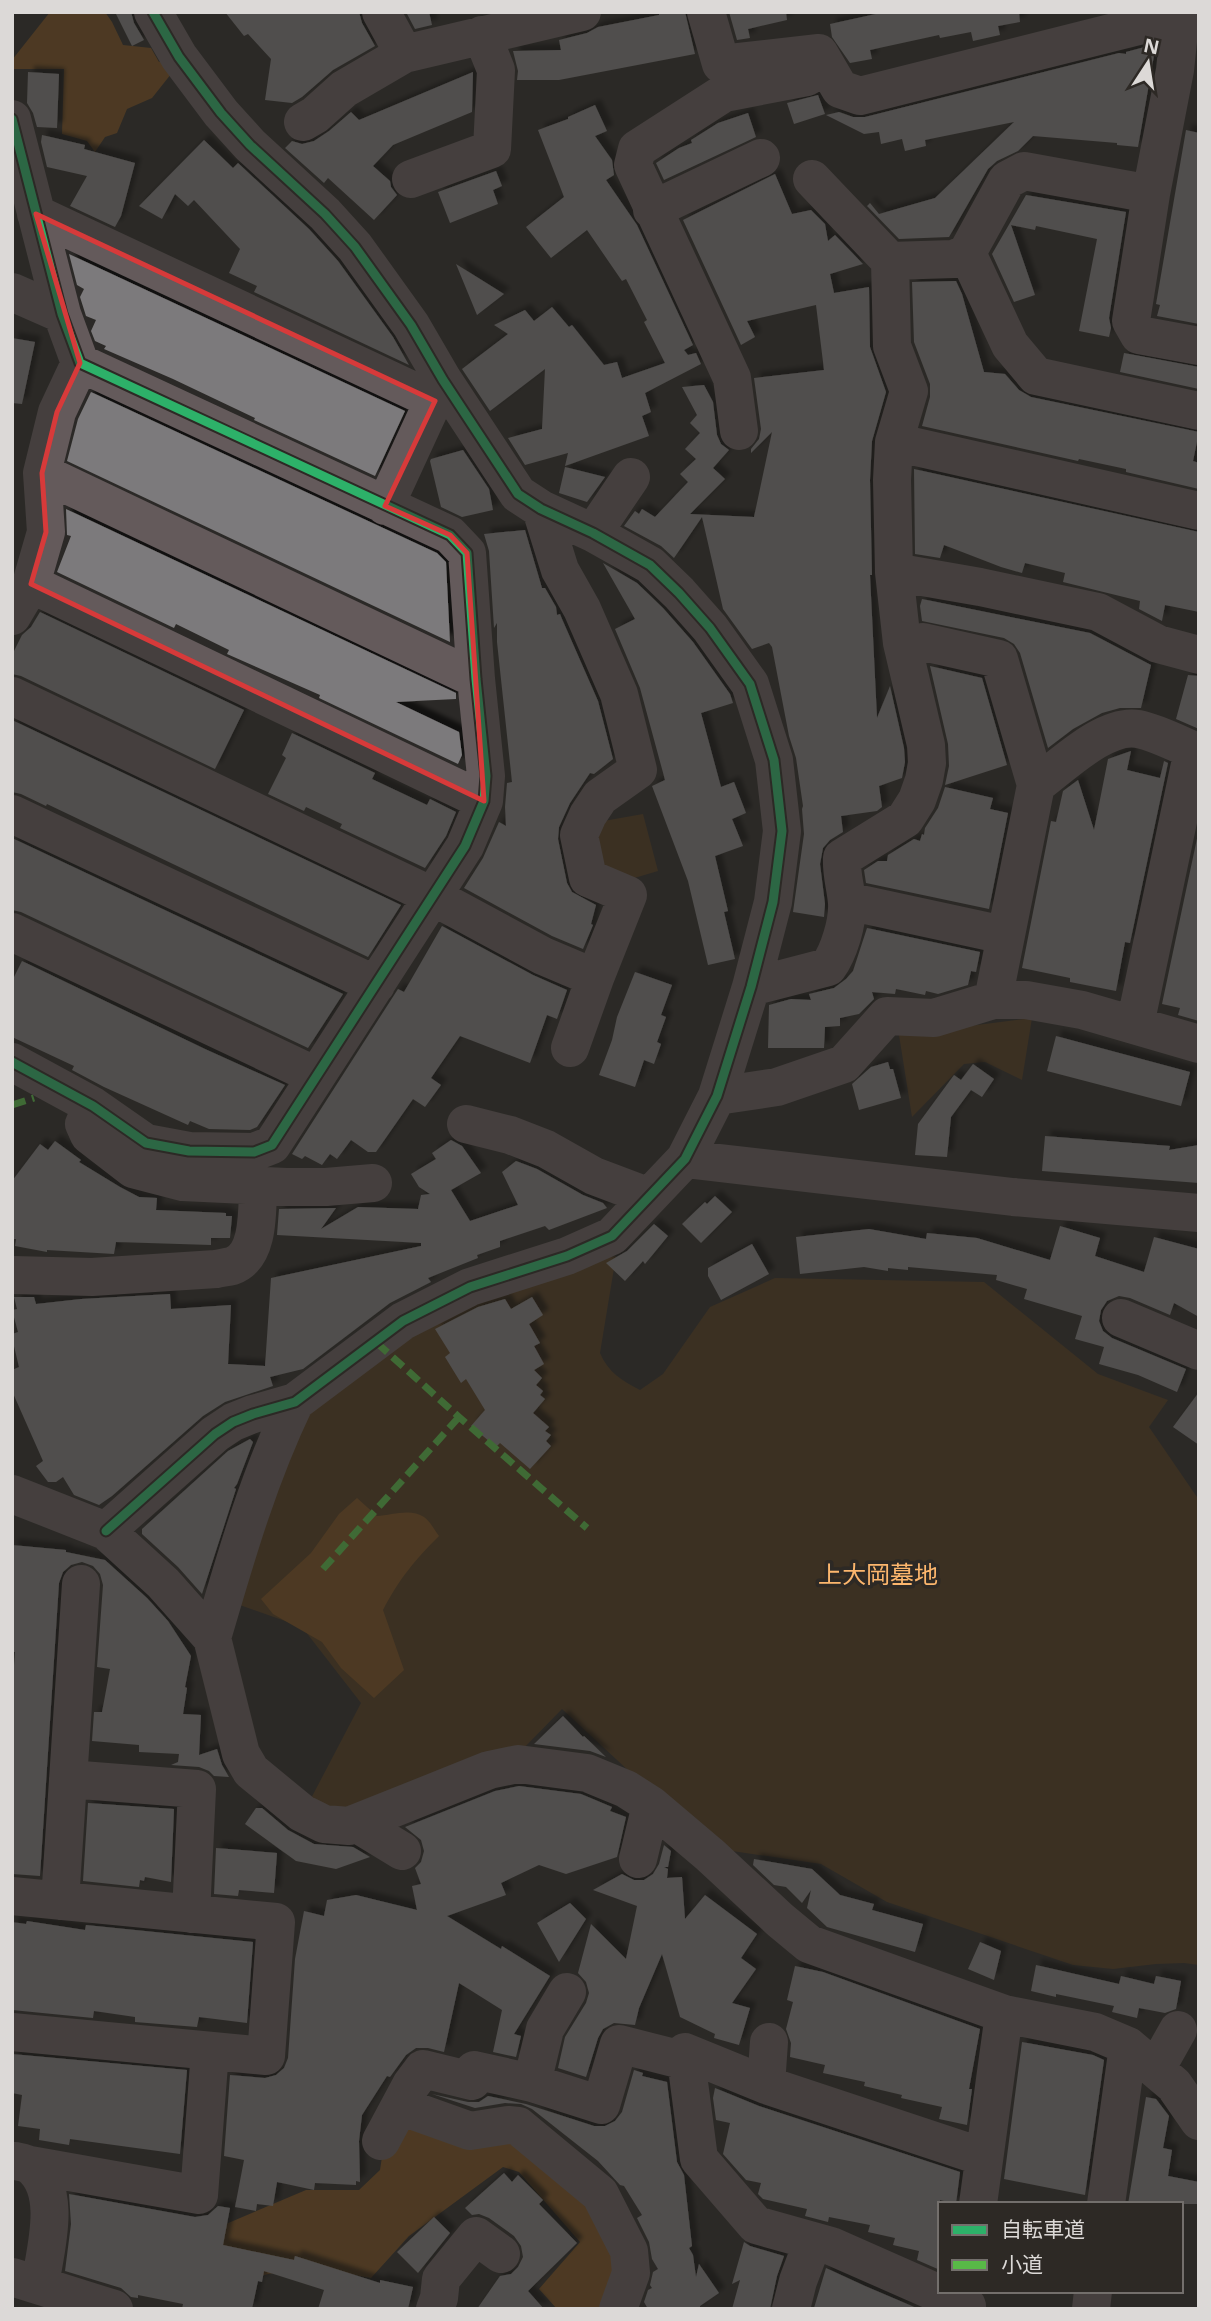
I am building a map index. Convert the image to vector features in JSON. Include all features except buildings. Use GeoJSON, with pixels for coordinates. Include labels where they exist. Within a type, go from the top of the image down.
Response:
{"type":"FeatureCollection","features":[{"type":"Feature","properties":{"kind":"street"},"geometry":{"type":"LineString","coordinates":[[93,1529],[224,1428],[253,1414],[295,1402],[403,1321],[470,1287],[567,1256],[612,1236],[647,1196],[685,1159],[717,1096],[751,987],[773,902],[782,831],[774,760],[750,684],[710,628],[650,565],[593,533],[541,509],[518,494],[439,391],[411,325],[355,247],[325,214],[250,145],[221,113],[179,57],[153,12]]}},
{"type":"Feature","properties":{"kind":"street"},"geometry":{"type":"LineString","coordinates":[[382,12],[404,54]]}},
{"type":"Feature","properties":{"kind":"street"},"geometry":{"type":"LineString","coordinates":[[303,122],[344,89],[404,54],[582,12]]}},
{"type":"Feature","properties":{"kind":"street"},"geometry":{"type":"LineString","coordinates":[[706,12],[720,64],[819,53],[840,89],[860,96],[1185,13],[1151,194],[1131,321],[1139,335],[1199,346]]}},
{"type":"Feature","properties":{"kind":"street"},"geometry":{"type":"LineString","coordinates":[[411,179],[492,149],[496,70],[482,35]]}},
{"type":"Feature","properties":{"kind":"street"},"geometry":{"type":"LineString","coordinates":[[739,431],[732,378],[633,165],[637,149],[724,93],[830,73]]}},
{"type":"Feature","properties":{"kind":"street"},"geometry":{"type":"LineString","coordinates":[[12,119],[62,314],[80,363],[450,535],[467,553],[486,776],[484,802],[465,846],[272,1145],[254,1152],[189,1151],[146,1143],[93,1106],[12,1062]]}},
{"type":"Feature","properties":{"kind":"street"},"geometry":{"type":"LineString","coordinates":[[652,210],[761,158]]}},
{"type":"Feature","properties":{"kind":"street"},"geometry":{"type":"LineString","coordinates":[[890,261],[954,259],[967,253],[1007,180],[1024,171],[1151,194]]}},
{"type":"Feature","properties":{"kind":"street"},"geometry":{"type":"LineString","coordinates":[[751,987],[828,967],[833,960],[847,913],[842,858],[905,819],[917,800],[927,763],[926,745],[902,643],[894,572],[894,442],[909,391],[892,346],[890,261],[811,179]]}},
{"type":"Feature","properties":{"kind":"street"},"geometry":{"type":"LineString","coordinates":[[36,214],[439,391]]}},
{"type":"Feature","properties":{"kind":"street"},"geometry":{"type":"LineString","coordinates":[[967,253],[1010,345],[1035,376],[1199,411]]}},
{"type":"Feature","properties":{"kind":"street"},"geometry":{"type":"LineString","coordinates":[[12,292],[62,314]]}},
{"type":"Feature","properties":{"kind":"street"},"geometry":{"type":"LineString","coordinates":[[80,363],[57,412],[42,473],[46,532],[21,600],[484,802]]}},
{"type":"Feature","properties":{"kind":"street"},"geometry":{"type":"LineString","coordinates":[[385,506],[439,391]]}},
{"type":"Feature","properties":{"kind":"street"},"geometry":{"type":"LineString","coordinates":[[894,442],[1199,511]]}},
{"type":"Feature","properties":{"kind":"street"},"geometry":{"type":"LineString","coordinates":[[42,473],[476,680]]}},
{"type":"Feature","properties":{"kind":"street"},"geometry":{"type":"LineString","coordinates":[[593,533],[631,477]]}},
{"type":"Feature","properties":{"kind":"street"},"geometry":{"type":"LineString","coordinates":[[541,509],[560,570],[582,608],[619,694],[638,770],[600,797],[588,814],[579,835],[588,878],[628,895],[570,1048]]}},
{"type":"Feature","properties":{"kind":"street"},"geometry":{"type":"LineString","coordinates":[[894,572],[1098,612],[1158,644],[1199,655]]}},
{"type":"Feature","properties":{"kind":"street"},"geometry":{"type":"LineString","coordinates":[[923,642],[999,659],[1036,785],[993,1000]]}},
{"type":"Feature","properties":{"kind":"street"},"geometry":{"type":"LineString","coordinates":[[12,695],[432,897],[543,956],[595,978]]}},
{"type":"Feature","properties":{"kind":"street"},"geometry":{"type":"LineString","coordinates":[[1036,785],[1107,734],[1125,729],[1139,730],[1196,751],[1135,1026]]}},
{"type":"Feature","properties":{"kind":"street"},"geometry":{"type":"LineString","coordinates":[[12,814],[376,985]]}},
{"type":"Feature","properties":{"kind":"street"},"geometry":{"type":"LineString","coordinates":[[847,901],[1004,936]]}},
{"type":"Feature","properties":{"kind":"street"},"geometry":{"type":"LineString","coordinates":[[12,932],[316,1076]]}},
{"type":"Feature","properties":{"kind":"street"},"geometry":{"type":"LineString","coordinates":[[717,1096],[777,1087],[844,1064],[887,1016],[934,1017],[993,1000],[1026,1000],[1082,1010],[1199,1044]]}},
{"type":"Feature","properties":{"kind":"street"},"geometry":{"type":"LineString","coordinates":[[93,1106],[84,1124],[89,1135],[133,1169],[183,1182],[326,1187],[373,1183]]}},
{"type":"Feature","properties":{"kind":"street"},"geometry":{"type":"LineString","coordinates":[[466,1124],[510,1135],[546,1149],[594,1176],[647,1196]]}},
{"type":"Feature","properties":{"kind":"street"},"geometry":{"type":"LineString","coordinates":[[685,1159],[1013,1197],[1199,1213]]}},
{"type":"Feature","properties":{"kind":"street"},"geometry":{"type":"LineString","coordinates":[[12,1275],[103,1276],[216,1269],[235,1265],[251,1248],[256,1229],[258,1186]]}},
{"type":"Feature","properties":{"kind":"street"},"geometry":{"type":"LineString","coordinates":[[1121,1318],[1199,1351]]}},
{"type":"Feature","properties":{"kind":"street"},"geometry":{"type":"LineString","coordinates":[[212,1637],[255,1496],[273,1448],[295,1402]]}},
{"type":"Feature","properties":{"kind":"street"},"geometry":{"type":"LineString","coordinates":[[17,1487],[93,1529],[163,1583],[212,1637],[242,1754],[251,1771],[302,1813],[324,1824],[349,1826],[489,1770],[518,1764],[587,1773],[626,1789],[650,1805],[710,1855],[778,1937],[809,1944],[1004,2014],[1095,2032],[1142,2057],[1174,2085],[1199,2121]]}},
{"type":"Feature","properties":{"kind":"street"},"geometry":{"type":"LineString","coordinates":[[60,1901],[81,1584]]}},
{"type":"Feature","properties":{"kind":"street"},"geometry":{"type":"LineString","coordinates":[[68,1779],[197,1789],[191,1914]]}},
{"type":"Feature","properties":{"kind":"street"},"geometry":{"type":"LineString","coordinates":[[638,1859],[650,1805]]}},
{"type":"Feature","properties":{"kind":"street"},"geometry":{"type":"LineString","coordinates":[[356,1823],[402,1851]]}},
{"type":"Feature","properties":{"kind":"street"},"geometry":{"type":"LineString","coordinates":[[12,1896],[276,1922],[266,2056],[12,2032]]}},
{"type":"Feature","properties":{"kind":"street"},"geometry":{"type":"LineString","coordinates":[[532,2083],[545,2029],[567,1992]]}},
{"type":"Feature","properties":{"kind":"street"},"geometry":{"type":"LineString","coordinates":[[978,2202],[1004,2014]]}},
{"type":"Feature","properties":{"kind":"street"},"geometry":{"type":"LineString","coordinates":[[1106,2202],[1142,2057],[1178,2030]]}},
{"type":"Feature","properties":{"kind":"street"},"geometry":{"type":"LineString","coordinates":[[766,2085],[769,2042]]}},
{"type":"Feature","properties":{"kind":"street"},"geometry":{"type":"LineString","coordinates":[[381,2141],[423,2069],[472,2081],[474,2070],[532,2083],[601,2105],[619,2044],[686,2060]]}},
{"type":"Feature","properties":{"kind":"street"},"geometry":{"type":"LineString","coordinates":[[21,2163],[199,2195],[210,2051]]}},
{"type":"Feature","properties":{"kind":"street"},"geometry":{"type":"LineString","coordinates":[[938,2290],[831,2246],[756,2225],[699,2159],[685,2052],[766,2085],[983,2157]]}},
{"type":"Feature","properties":{"kind":"street"},"geometry":{"type":"LineString","coordinates":[[400,2106],[470,2132],[508,2125],[518,2126],[600,2194],[629,2251],[631,2273],[618,2309]]}},
{"type":"Feature","properties":{"kind":"street"},"geometry":{"type":"LineString","coordinates":[[21,2163],[47,2188],[50,2212],[26,2281],[114,2309]]}},
{"type":"Feature","properties":{"kind":"street"},"geometry":{"type":"LineString","coordinates":[[435,2309],[441,2279],[476,2236],[501,2254]]}},
{"type":"Feature","properties":{"kind":"street"},"geometry":{"type":"LineString","coordinates":[[791,2309],[797,2281],[813,2241]]}},
{"type":"Feature","properties":{"kind":"street"},"geometry":{"type":"LineString","coordinates":[[945,2293],[967,2302]]}},
{"type":"Feature","properties":{"kind":"highlighted area"},"geometry":{"type":"Polygon","coordinates":[[[36,214],[435,401],[385,506],[450,535],[467,553],[484,801],[31,584],[46,532],[42,473],[57,412],[80,363],[36,214]]]}},
{"type":"Feature","properties":{"kind":"green space"},"geometry":{"type":"Polygon","coordinates":[[[643,814],[658,871],[631,879],[599,868],[598,822],[643,814]]]}},
{"type":"Feature","properties":{"kind":"green space"},"geometry":{"type":"Polygon","coordinates":[[[1032,1018],[1022,1080],[985,1062],[964,1064],[912,1117],[899,1035],[1032,1018]]]}},
{"type":"Feature","properties":{"kind":"green space","name":"上大岡墓地"},"geometry":{"type":"Polygon","coordinates":[[[616,1256],[600,1353],[616,1375],[640,1390],[663,1374],[710,1307],[775,1278],[984,1282],[1098,1374],[1168,1400],[1149,1427],[1199,1500],[1199,1965],[1156,1964],[1113,1969],[1073,1965],[887,1902],[821,1864],[712,1848],[562,1709],[520,1752],[337,1818],[306,1808],[361,1703],[302,1627],[231,1602],[260,1498],[316,1400],[405,1327],[599,1258],[616,1256]]]}},
{"type":"Feature","properties":{"kind":"shaded area"},"geometry":{"type":"Polygon","coordinates":[[[50,12],[105,12],[123,45],[151,48],[159,62],[168,58],[175,69],[152,98],[127,109],[117,133],[105,137],[95,152],[87,141],[62,134],[64,69],[12,69],[12,60],[50,12]]]}},
{"type":"Feature","properties":{"kind":"shaded area"},"geometry":{"type":"Polygon","coordinates":[[[357,1498],[377,1516],[407,1512],[419,1514],[439,1536],[408,1570],[383,1610],[404,1670],[374,1698],[341,1668],[322,1642],[273,1614],[261,1599],[311,1553],[339,1514],[357,1498]]]}},
{"type":"Feature","properties":{"kind":"shaded area"},"geometry":{"type":"Polygon","coordinates":[[[407,2126],[501,2132],[589,2195],[634,2265],[624,2309],[557,2309],[539,2289],[580,2242],[519,2172],[503,2167],[409,2236],[371,2278],[304,2266],[229,2283],[207,2232],[306,2190],[359,2190],[380,2170],[382,2157],[407,2126]]]}},
{"type":"Feature","properties":{"kind":"marked path"},"geometry":{"type":"LineString","coordinates":[[12,1105],[34,1098]]}},
{"type":"Feature","properties":{"kind":"marked path"},"geometry":{"type":"LineString","coordinates":[[377,1343],[587,1528]]}},
{"type":"Feature","properties":{"kind":"marked path"},"geometry":{"type":"LineString","coordinates":[[323,1569],[459,1417]]}},
{"type":"Feature","properties":{"kind":"cycle path"},"geometry":{"type":"LineString","coordinates":[[106,1531],[215,1434],[233,1422],[295,1402],[403,1321],[470,1287],[567,1256],[612,1236],[685,1159],[717,1096],[751,987],[773,902],[782,831],[774,760],[750,684],[710,628],[650,565],[593,533],[541,509],[518,494],[443,380],[411,325],[355,247],[325,214],[250,145],[221,113],[179,57],[153,12]]}},
{"type":"Feature","properties":{"kind":"cycle path"},"geometry":{"type":"LineString","coordinates":[[12,119],[62,314],[80,363],[450,535],[467,553],[486,776],[484,801],[465,846],[272,1145],[254,1152],[189,1151],[146,1143],[93,1106],[12,1062]]}}]}
